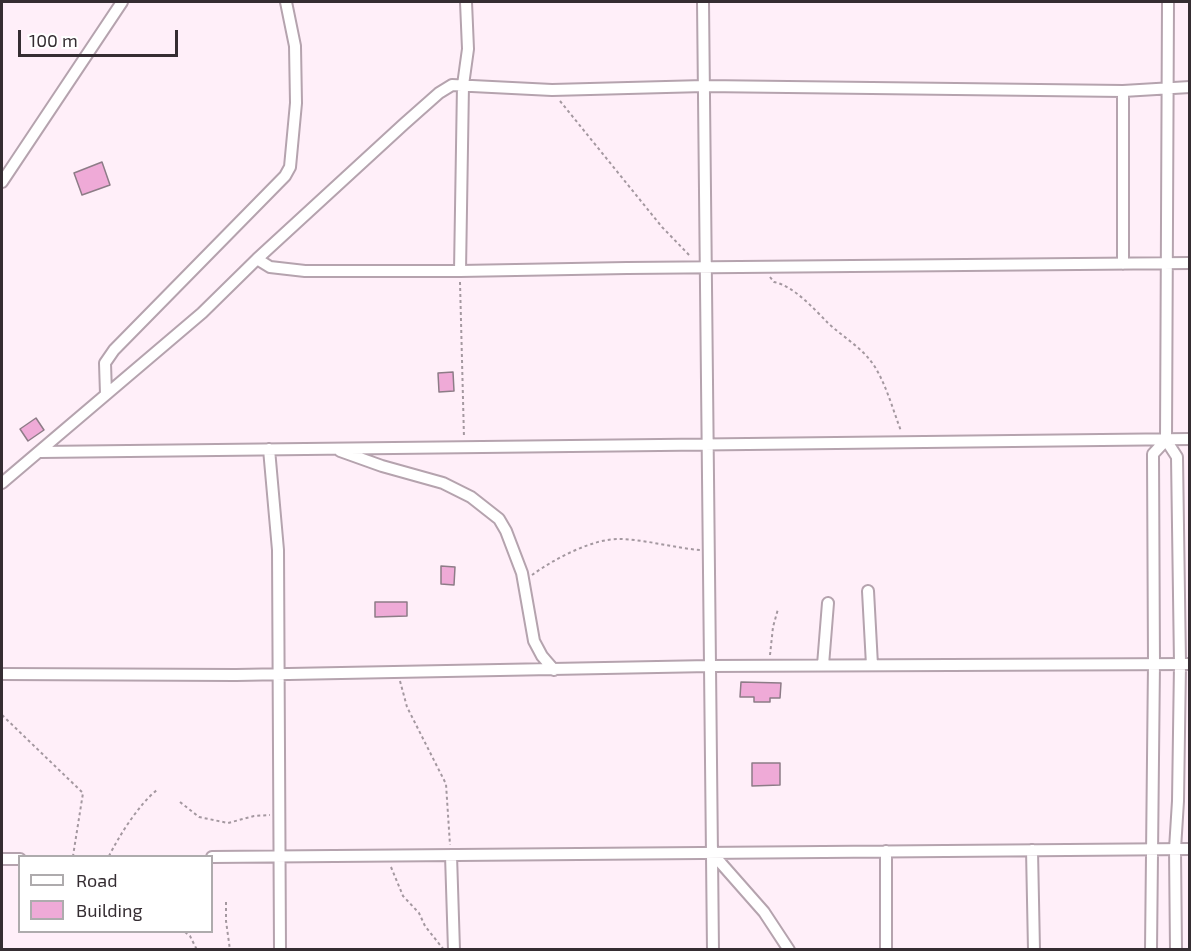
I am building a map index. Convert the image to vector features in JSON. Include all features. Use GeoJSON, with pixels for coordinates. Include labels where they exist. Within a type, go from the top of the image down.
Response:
{"type":"FeatureCollection","features":[{"type":"Feature","properties":{"kind":"street"},"geometry":{"type":"LineString","coordinates":[[2,182],[122,2]]}},
{"type":"Feature","properties":{"kind":"street"},"geometry":{"type":"LineString","coordinates":[[106,394],[105,363],[114,350],[285,176],[290,167],[296,103],[295,46],[286,2]]}},
{"type":"Feature","properties":{"kind":"street"},"geometry":{"type":"LineString","coordinates":[[460,271],[464,84],[468,49],[466,2]]}},
{"type":"Feature","properties":{"kind":"street"},"geometry":{"type":"LineString","coordinates":[[704,2],[703,268],[708,445],[713,950]]}},
{"type":"Feature","properties":{"kind":"street"},"geometry":{"type":"LineString","coordinates":[[1168,2],[1166,440],[1177,457],[1185,664],[1175,849],[1176,950]]}},
{"type":"Feature","properties":{"kind":"street"},"geometry":{"type":"LineString","coordinates":[[2,483],[202,313],[257,259],[439,93],[452,85],[552,90],[704,86],[1124,91],[1190,87]]}},
{"type":"Feature","properties":{"kind":"street"},"geometry":{"type":"LineString","coordinates":[[1123,264],[1124,91]]}},
{"type":"Feature","properties":{"kind":"street"},"geometry":{"type":"LineString","coordinates":[[257,259],[270,267],[304,271],[1190,263]]}},
{"type":"Feature","properties":{"kind":"street"},"geometry":{"type":"LineString","coordinates":[[1151,950],[1154,663],[1153,454],[1166,440]]}},
{"type":"Feature","properties":{"kind":"street"},"geometry":{"type":"LineString","coordinates":[[40,452],[1190,440]]}},
{"type":"Feature","properties":{"kind":"street"},"geometry":{"type":"LineString","coordinates":[[334,448],[382,466],[456,488],[486,507],[499,519],[506,531],[524,581],[534,640],[542,656],[554,670]]}},
{"type":"Feature","properties":{"kind":"street"},"geometry":{"type":"LineString","coordinates":[[269,449],[278,550],[279,950]]}},
{"type":"Feature","properties":{"kind":"street"},"geometry":{"type":"LineString","coordinates":[[868,591],[872,664]]}},
{"type":"Feature","properties":{"kind":"street"},"geometry":{"type":"LineString","coordinates":[[823,665],[828,603]]}},
{"type":"Feature","properties":{"kind":"street"},"geometry":{"type":"LineString","coordinates":[[2,674],[279,674],[872,664],[1185,664]]}},
{"type":"Feature","properties":{"kind":"street"},"geometry":{"type":"LineString","coordinates":[[213,857],[1190,849]]}},
{"type":"Feature","properties":{"kind":"street"},"geometry":{"type":"LineString","coordinates":[[1032,850],[1034,950]]}},
{"type":"Feature","properties":{"kind":"street"},"geometry":{"type":"LineString","coordinates":[[886,851],[886,950]]}},
{"type":"Feature","properties":{"kind":"street"},"geometry":{"type":"LineString","coordinates":[[712,853],[764,912],[789,950]]}},
{"type":"Feature","properties":{"kind":"street"},"geometry":{"type":"LineString","coordinates":[[451,855],[454,950]]}},
{"type":"Feature","properties":{"kind":"street"},"geometry":{"type":"LineString","coordinates":[[2,859],[18,859]]}},
{"type":"Feature","properties":{"kind":"path"},"geometry":{"type":"LineString","coordinates":[[552,90],[662,227],[703,268]]}},
{"type":"Feature","properties":{"kind":"path"},"geometry":{"type":"LineString","coordinates":[[769,268],[773,281],[784,285],[818,310],[829,324],[856,345],[874,366],[906,442]]}},
{"type":"Feature","properties":{"kind":"path"},"geometry":{"type":"LineString","coordinates":[[460,271],[464,447]]}},
{"type":"Feature","properties":{"kind":"path"},"geometry":{"type":"LineString","coordinates":[[524,581],[560,558],[589,545],[618,539],[709,551]]}},
{"type":"Feature","properties":{"kind":"path"},"geometry":{"type":"LineString","coordinates":[[765,665],[770,655],[773,627],[778,609]]}},
{"type":"Feature","properties":{"kind":"path"},"geometry":{"type":"LineString","coordinates":[[398,672],[408,707],[446,784],[451,855]]}},
{"type":"Feature","properties":{"kind":"path"},"geometry":{"type":"LineString","coordinates":[[2,716],[83,793],[72,855]]}},
{"type":"Feature","properties":{"kind":"path"},"geometry":{"type":"LineString","coordinates":[[110,855],[137,813],[157,790]]}},
{"type":"Feature","properties":{"kind":"path"},"geometry":{"type":"LineString","coordinates":[[180,801],[199,817],[228,823],[263,815],[279,816]]}},
{"type":"Feature","properties":{"kind":"path"},"geometry":{"type":"LineString","coordinates":[[387,856],[403,896],[419,913],[425,926],[444,950]]}},
{"type":"Feature","properties":{"kind":"path"},"geometry":{"type":"LineString","coordinates":[[225,902],[230,950]]}},
{"type":"Feature","properties":{"kind":"path"},"geometry":{"type":"LineString","coordinates":[[186,933],[197,950]]}},
{"type":"Feature","properties":{"kind":"building"},"geometry":{"type":"Polygon","coordinates":[[[102,162],[110,185],[82,195],[74,173],[102,162]]]}},
{"type":"Feature","properties":{"kind":"building"},"geometry":{"type":"Polygon","coordinates":[[[453,372],[454,391],[439,392],[438,373],[453,372]]]}},
{"type":"Feature","properties":{"kind":"building"},"geometry":{"type":"Polygon","coordinates":[[[36,418],[44,430],[28,441],[20,429],[36,418]]]}},
{"type":"Feature","properties":{"kind":"building"},"geometry":{"type":"Polygon","coordinates":[[[441,566],[455,567],[454,585],[441,584],[441,566]]]}},
{"type":"Feature","properties":{"kind":"building"},"geometry":{"type":"Polygon","coordinates":[[[375,602],[407,602],[407,616],[375,617],[375,602]]]}},
{"type":"Feature","properties":{"kind":"building"},"geometry":{"type":"Polygon","coordinates":[[[741,682],[781,683],[780,698],[770,698],[770,702],[754,702],[754,697],[740,697],[741,682]]]}},
{"type":"Feature","properties":{"kind":"building"},"geometry":{"type":"Polygon","coordinates":[[[752,763],[780,763],[780,785],[752,786],[752,763]]]}}]}
